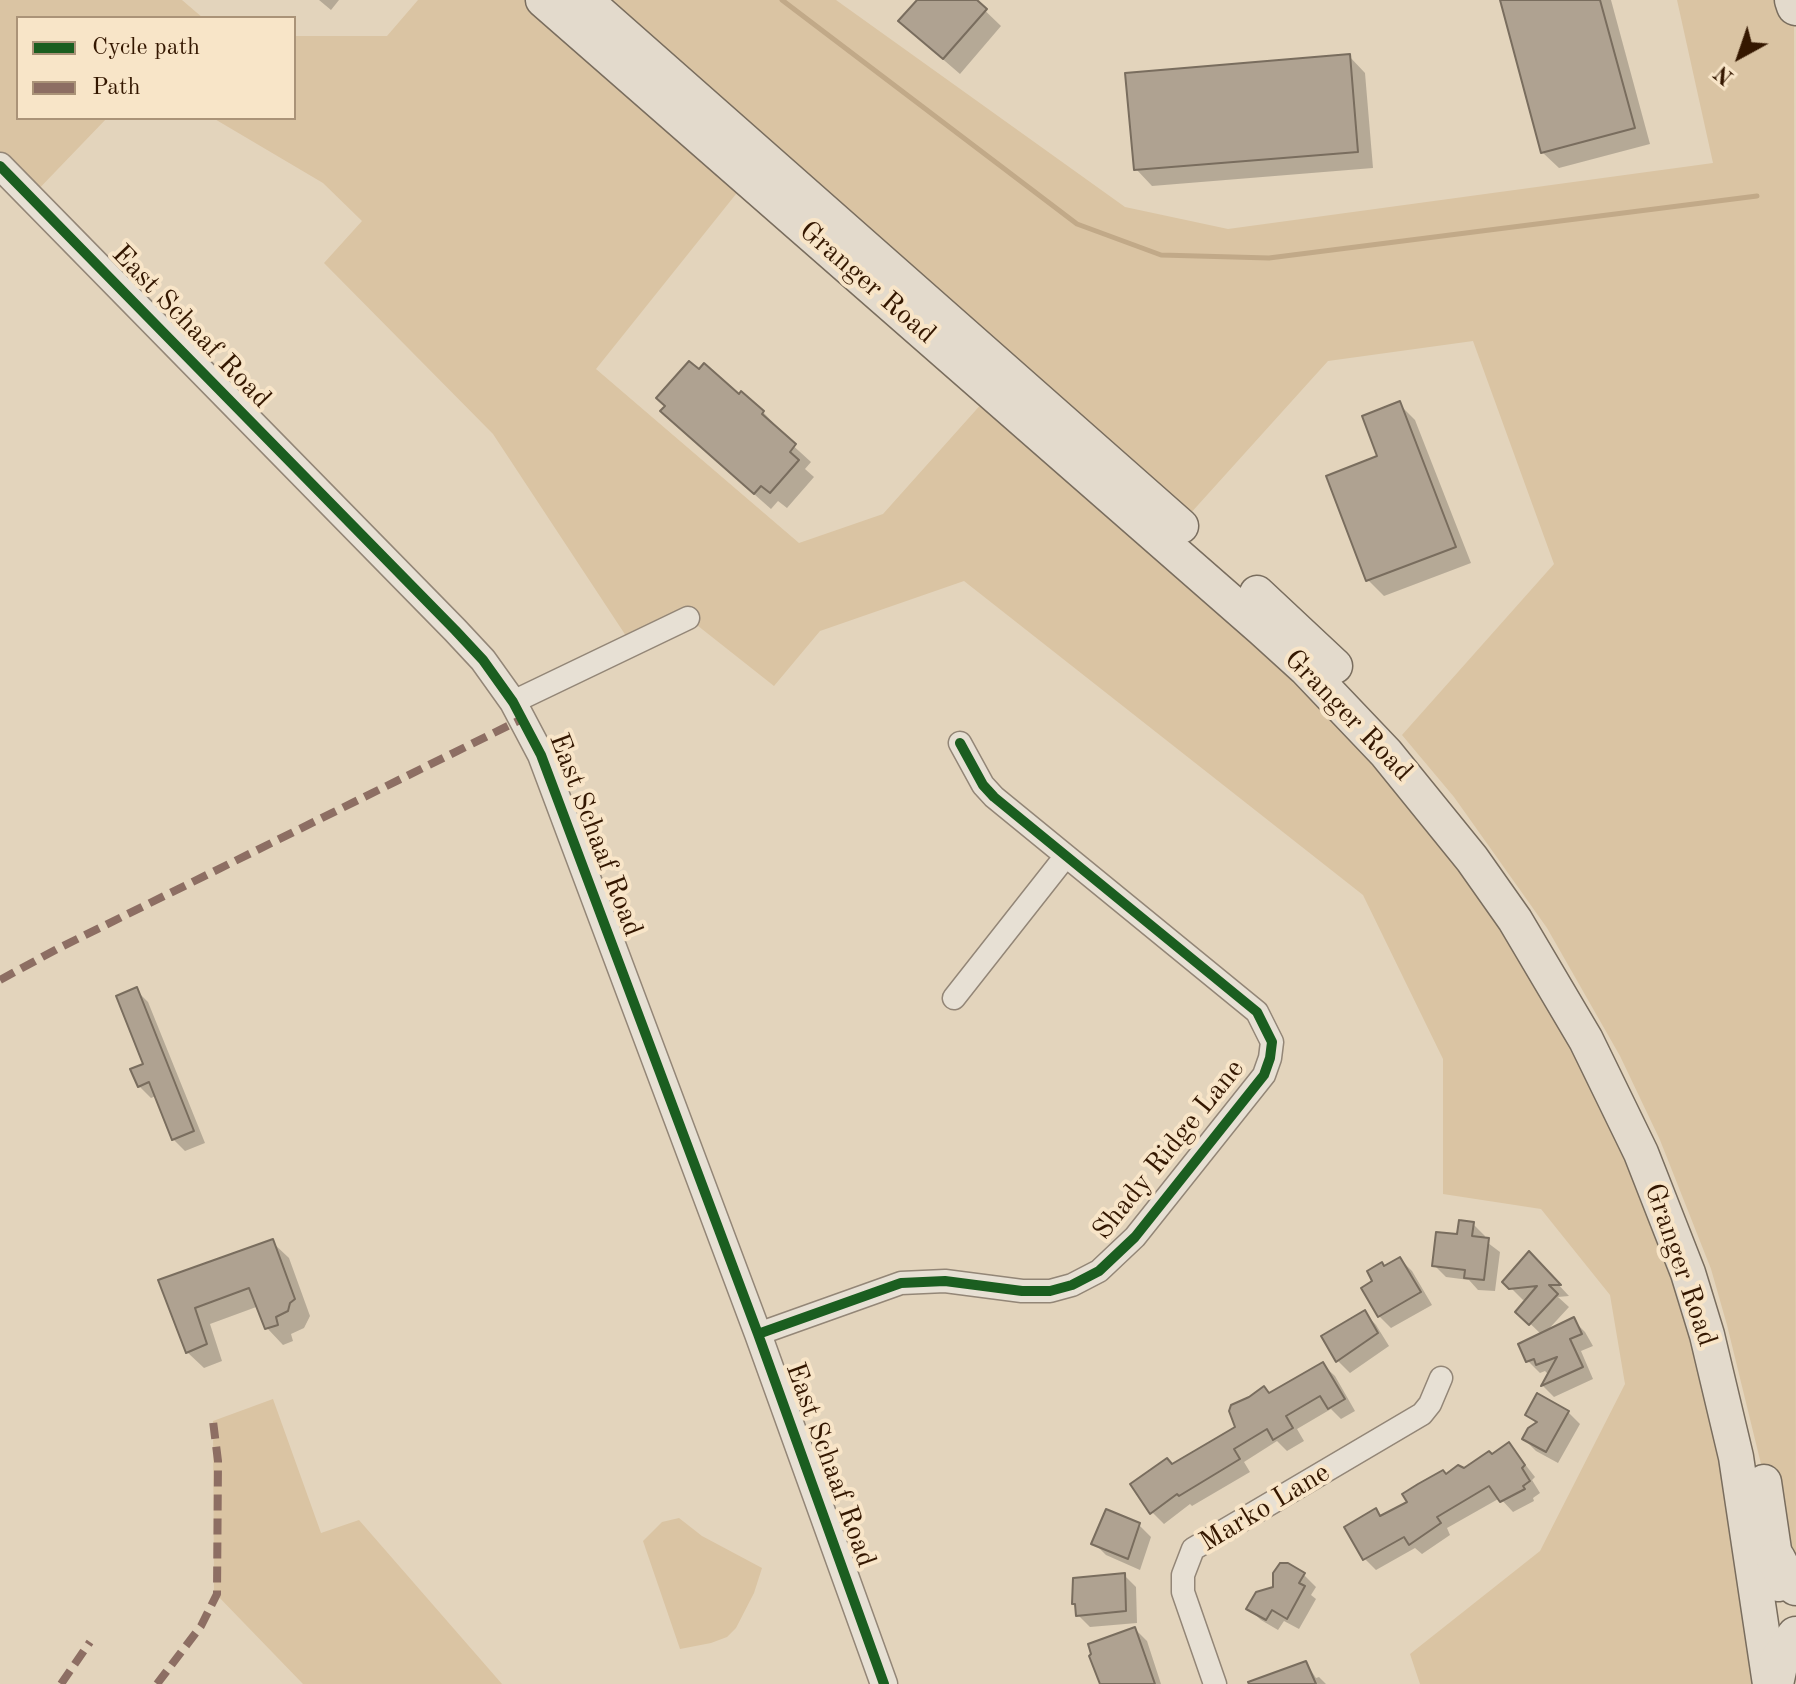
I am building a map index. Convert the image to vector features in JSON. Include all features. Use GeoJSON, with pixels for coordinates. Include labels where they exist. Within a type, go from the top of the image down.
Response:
{"type":"FeatureCollection","features":[{"type":"Feature","properties":{"kind":"highway"},"geometry":{"type":"LineString","coordinates":[[1794,0],[1796,6]]}},
{"type":"Feature","properties":{"kind":"highway"},"geometry":{"type":"LineString","coordinates":[[1772,1684],[1779,1661],[1791,1656]]}},
{"type":"Feature","properties":{"kind":"main road","name":"Granger Road"},"geometry":{"type":"LineString","coordinates":[[543,0],[1173,534],[1297,628],[1402,735],[1454,797],[1511,874],[1587,994],[1660,1140],[1711,1269],[1747,1399],[1786,1572],[1791,1656]]}},
{"type":"Feature","properties":{"kind":"main road","name":"Granger Road"},"geometry":{"type":"LineString","coordinates":[[585,0],[1173,534],[1386,753],[1432,807],[1515,920],[1586,1040],[1641,1153],[1688,1273],[1707,1335],[1736,1457],[1772,1684]]}},
{"type":"Feature","properties":{"kind":"street","name":"East Schaaf Road"},"geometry":{"type":"LineString","coordinates":[[0,166],[464,640],[483,660],[513,702],[541,755],[758,1334],[884,1684]]}},
{"type":"Feature","properties":{"kind":"street"},"geometry":{"type":"LineString","coordinates":[[513,702],[688,618]]}},
{"type":"Feature","properties":{"kind":"street","name":"Shady Ridge Lane"},"geometry":{"type":"LineString","coordinates":[[758,1334],[901,1283],[945,1281],[1022,1291],[1050,1291],[1072,1285],[1099,1271],[1120,1254],[1264,1075],[1272,1042],[1257,1012],[1065,857],[983,785],[960,743]]}},
{"type":"Feature","properties":{"kind":"street"},"geometry":{"type":"LineString","coordinates":[[954,998],[1065,857]]}},
{"type":"Feature","properties":{"kind":"street","name":"Marko Lane"},"geometry":{"type":"LineString","coordinates":[[1215,1684],[1183,1592],[1183,1575],[1193,1549],[1422,1414],[1430,1404],[1441,1378]]}},
{"type":"Feature","properties":{"kind":"shaded area"},"geometry":{"type":"Polygon","coordinates":[[[0,0],[182,0],[201,16],[16,16],[16,120],[105,120],[31,197],[0,166],[0,0]]]}},
{"type":"Feature","properties":{"kind":"shaded area"},"geometry":{"type":"Polygon","coordinates":[[[418,0],[543,0],[748,179],[596,369],[799,543],[883,514],[992,392],[1262,629],[1472,859],[1668,1221],[1770,1684],[1420,1684],[1410,1654],[1540,1551],[1625,1384],[1610,1295],[1541,1209],[1443,1194],[1443,1059],[1363,895],[964,581],[820,631],[774,686],[688,618],[632,645],[493,434],[324,263],[362,221],[323,183],[216,120],[296,120],[296,36],[387,36],[418,0]]]}},
{"type":"Feature","properties":{"kind":"shaded area"},"geometry":{"type":"Polygon","coordinates":[[[585,0],[836,0],[1125,207],[1228,229],[1713,163],[1677,0],[1794,0],[1796,1586],[1776,1559],[1761,1464],[1727,1325],[1711,1269],[1660,1140],[1620,1056],[1547,928],[1454,797],[1402,735],[1554,564],[1473,341],[1328,361],[1180,525],[585,0]]]}},
{"type":"Feature","properties":{"kind":"shaded area"},"geometry":{"type":"Polygon","coordinates":[[[273,1399],[321,1533],[359,1520],[502,1684],[303,1684],[214,1592],[213,1421],[273,1399]]]}},
{"type":"Feature","properties":{"kind":"shaded area"},"geometry":{"type":"Polygon","coordinates":[[[679,1518],[702,1536],[762,1568],[754,1593],[736,1628],[727,1637],[680,1649],[643,1541],[662,1522],[679,1518]]]}},
{"type":"Feature","properties":{"kind":"building"},"geometry":{"type":"Polygon","coordinates":[[[917,0],[977,0],[987,9],[943,59],[898,21],[917,0]]]}},
{"type":"Feature","properties":{"kind":"building"},"geometry":{"type":"Polygon","coordinates":[[[1500,0],[1600,0],[1635,128],[1541,153],[1500,0]]]}},
{"type":"Feature","properties":{"kind":"building"},"geometry":{"type":"Polygon","coordinates":[[[1350,54],[1358,152],[1134,170],[1125,73],[1350,54]]]}},
{"type":"Feature","properties":{"kind":"building"},"geometry":{"type":"Polygon","coordinates":[[[689,361],[699,369],[704,363],[739,394],[741,391],[796,444],[790,452],[799,460],[770,493],[761,486],[754,494],[660,411],[665,406],[656,398],[689,361]]]}},
{"type":"Feature","properties":{"kind":"building"},"geometry":{"type":"Polygon","coordinates":[[[1400,401],[1456,547],[1366,581],[1326,476],[1377,456],[1362,416],[1400,401]]]}},
{"type":"Feature","properties":{"kind":"building"},"geometry":{"type":"Polygon","coordinates":[[[137,987],[194,1131],[172,1140],[149,1082],[138,1087],[130,1069],[143,1064],[116,996],[137,987]]]}},
{"type":"Feature","properties":{"kind":"building"},"geometry":{"type":"Polygon","coordinates":[[[1459,1220],[1474,1222],[1472,1236],[1489,1238],[1484,1280],[1464,1278],[1465,1270],[1432,1266],[1436,1232],[1457,1234],[1459,1220]]]}},
{"type":"Feature","properties":{"kind":"building"},"geometry":{"type":"Polygon","coordinates":[[[273,1239],[295,1299],[288,1311],[276,1317],[278,1325],[265,1329],[249,1288],[195,1308],[207,1344],[186,1353],[158,1280],[273,1239]]]}},
{"type":"Feature","properties":{"kind":"building"},"geometry":{"type":"Polygon","coordinates":[[[1529,1251],[1561,1285],[1549,1285],[1558,1294],[1529,1325],[1515,1312],[1537,1286],[1509,1289],[1502,1282],[1529,1251]]]}},
{"type":"Feature","properties":{"kind":"building"},"geometry":{"type":"Polygon","coordinates":[[[1400,1257],[1421,1292],[1378,1317],[1361,1288],[1372,1281],[1367,1271],[1382,1262],[1384,1266],[1400,1257]]]}},
{"type":"Feature","properties":{"kind":"building"},"geometry":{"type":"Polygon","coordinates":[[[1365,1310],[1378,1333],[1336,1362],[1321,1336],[1365,1310]]]}},
{"type":"Feature","properties":{"kind":"building"},"geometry":{"type":"Polygon","coordinates":[[[1574,1317],[1582,1334],[1570,1339],[1583,1367],[1541,1386],[1557,1357],[1536,1365],[1534,1359],[1526,1362],[1518,1344],[1574,1317]]]}},
{"type":"Feature","properties":{"kind":"building"},"geometry":{"type":"Polygon","coordinates":[[[1323,1362],[1345,1399],[1328,1409],[1320,1396],[1286,1416],[1293,1428],[1273,1440],[1267,1429],[1234,1449],[1240,1459],[1179,1496],[1177,1494],[1150,1514],[1130,1484],[1167,1458],[1172,1464],[1235,1427],[1229,1411],[1231,1405],[1264,1386],[1269,1393],[1323,1362]]]}},
{"type":"Feature","properties":{"kind":"building"},"geometry":{"type":"Polygon","coordinates":[[[1537,1393],[1569,1411],[1546,1452],[1522,1439],[1528,1428],[1537,1422],[1525,1415],[1537,1393]]]}},
{"type":"Feature","properties":{"kind":"building"},"geometry":{"type":"Polygon","coordinates":[[[1509,1442],[1525,1465],[1522,1468],[1530,1481],[1523,1486],[1525,1489],[1500,1502],[1489,1486],[1437,1517],[1441,1523],[1409,1545],[1404,1537],[1363,1560],[1344,1527],[1376,1508],[1380,1516],[1407,1502],[1402,1494],[1418,1484],[1443,1470],[1446,1474],[1458,1465],[1464,1468],[1509,1442]]]}},
{"type":"Feature","properties":{"kind":"building"},"geometry":{"type":"Polygon","coordinates":[[[1106,1509],[1140,1523],[1128,1559],[1091,1544],[1106,1509]]]}},
{"type":"Feature","properties":{"kind":"building"},"geometry":{"type":"Polygon","coordinates":[[[1280,1563],[1288,1563],[1305,1573],[1299,1583],[1305,1586],[1287,1619],[1272,1610],[1266,1620],[1246,1609],[1256,1592],[1273,1587],[1273,1573],[1280,1563]]]}},
{"type":"Feature","properties":{"kind":"building"},"geometry":{"type":"Polygon","coordinates":[[[1125,1573],[1126,1611],[1076,1616],[1075,1604],[1072,1604],[1073,1578],[1125,1573]]]}},
{"type":"Feature","properties":{"kind":"building"},"geometry":{"type":"Polygon","coordinates":[[[1135,1627],[1155,1684],[1100,1684],[1089,1656],[1088,1644],[1135,1627]]]}},
{"type":"Feature","properties":{"kind":"building"},"geometry":{"type":"Polygon","coordinates":[[[1306,1661],[1316,1684],[1248,1682],[1306,1661]]]}},
{"type":"Feature","properties":{"kind":"waterway"},"geometry":{"type":"LineString","coordinates":[[782,0],[1077,224],[1161,255],[1269,258],[1757,196]]}},
{"type":"Feature","properties":{"kind":"marked path"},"geometry":{"type":"LineString","coordinates":[[0,980],[522,719]]}},
{"type":"Feature","properties":{"kind":"marked path"},"geometry":{"type":"LineString","coordinates":[[157,1684],[201,1626],[217,1594],[218,1461],[213,1421]]}},
{"type":"Feature","properties":{"kind":"marked path"},"geometry":{"type":"LineString","coordinates":[[61,1684],[90,1642]]}},
{"type":"Feature","properties":{"kind":"cycle path"},"geometry":{"type":"LineString","coordinates":[[0,166],[455,630],[483,660],[513,702],[541,755],[758,1334],[884,1684]]}},
{"type":"Feature","properties":{"kind":"cycle path"},"geometry":{"type":"LineString","coordinates":[[758,1334],[901,1283],[945,1281],[1022,1291],[1050,1291],[1072,1285],[1099,1271],[1135,1237],[1264,1075],[1270,1058],[1272,1042],[1257,1012],[994,797],[983,785],[960,743]]}}]}
